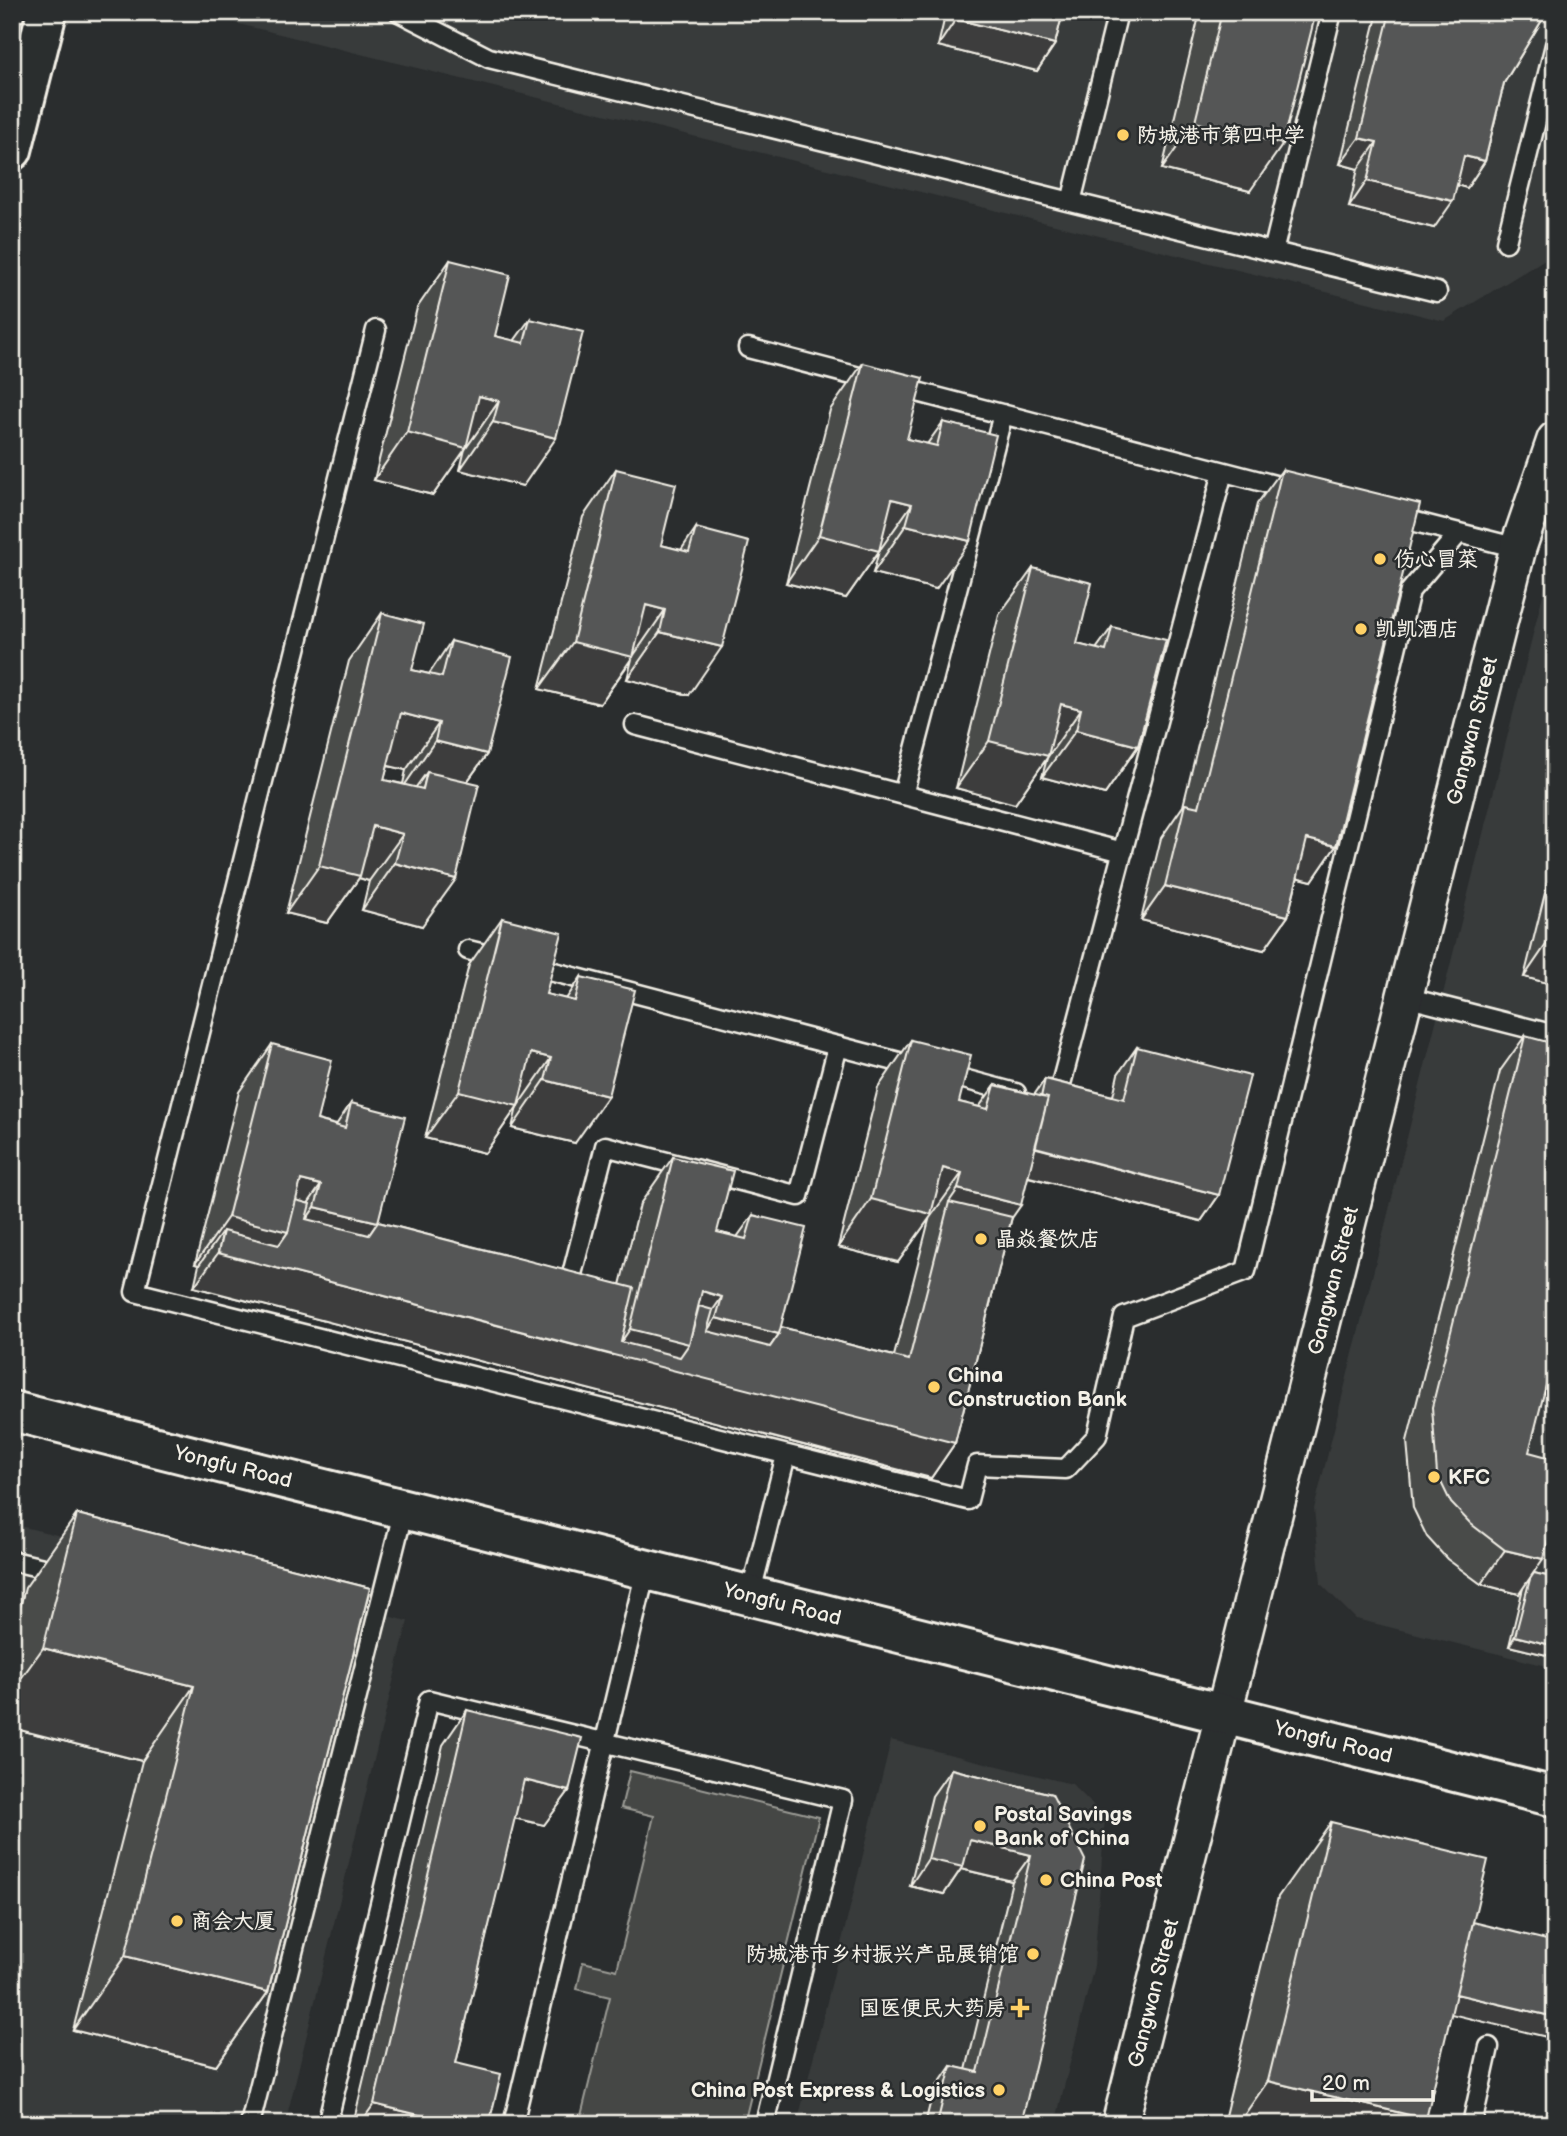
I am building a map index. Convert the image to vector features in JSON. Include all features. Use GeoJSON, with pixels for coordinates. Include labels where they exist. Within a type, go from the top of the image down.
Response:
{"type":"FeatureCollection","features":[{"type":"Feature","properties":{"kind":"street"},"geometry":{"type":"LineString","coordinates":[[12,150],[47,12]]}},
{"type":"Feature","properties":{"kind":"street","name":"Gangwan Street"},"geometry":{"type":"LineString","coordinates":[[1120,2124],[1518,548],[1555,440]]}},
{"type":"Feature","properties":{"kind":"street","name":"Yongfu Road"},"geometry":{"type":"LineString","coordinates":[[12,1411],[1555,1797]]}},
{"type":"Feature","properties":{"kind":"lane"},"geometry":{"type":"LineString","coordinates":[[399,12],[489,58],[1437,292]]}},
{"type":"Feature","properties":{"kind":"lane"},"geometry":{"type":"LineString","coordinates":[[1071,202],[1118,12]]}},
{"type":"Feature","properties":{"kind":"lane"},"geometry":{"type":"LineString","coordinates":[[1273,252],[1332,12]]}},
{"type":"Feature","properties":{"kind":"lane"},"geometry":{"type":"LineString","coordinates":[[1506,242],[1555,45]]}},
{"type":"Feature","properties":{"kind":"lane"},"geometry":{"type":"LineString","coordinates":[[376,330],[135,1292],[968,1500],[977,1465],[1066,1469],[1097,1436],[1124,1317],[1246,1271],[1410,591],[1459,533]]}},
{"type":"Feature","properties":{"kind":"lane"},"geometry":{"type":"LineString","coordinates":[[748,348],[1315,496]]}},
{"type":"Feature","properties":{"kind":"lane"},"geometry":{"type":"LineString","coordinates":[[904,795],[1003,414]]}},
{"type":"Feature","properties":{"kind":"lane"},"geometry":{"type":"LineString","coordinates":[[468,950],[1058,1104],[1223,472]]}},
{"type":"Feature","properties":{"kind":"lane"},"geometry":{"type":"LineString","coordinates":[[1380,513],[1518,548]]}},
{"type":"Feature","properties":{"kind":"lane"},"geometry":{"type":"LineString","coordinates":[[635,725],[1123,852]]}},
{"type":"Feature","properties":{"kind":"lane"},"geometry":{"type":"LineString","coordinates":[[1405,998],[1555,1035]]}},
{"type":"Feature","properties":{"kind":"lane"},"geometry":{"type":"LineString","coordinates":[[569,1282],[605,1146],[799,1196],[838,1046]]}},
{"type":"Feature","properties":{"kind":"lane"},"geometry":{"type":"LineString","coordinates":[[750,1596],[786,1455]]}},
{"type":"Feature","properties":{"kind":"lane"},"geometry":{"type":"LineString","coordinates":[[250,2124],[362,1648],[404,1509]]}},
{"type":"Feature","properties":{"kind":"lane"},"geometry":{"type":"LineString","coordinates":[[12,1564],[13,1561],[79,1577]]}},
{"type":"Feature","properties":{"kind":"lane"},"geometry":{"type":"LineString","coordinates":[[513,2124],[646,1570]]}},
{"type":"Feature","properties":{"kind":"lane"},"geometry":{"type":"LineString","coordinates":[[327,2124],[429,1700],[842,1800],[765,2124]]}},
{"type":"Feature","properties":{"kind":"lane"},"geometry":{"type":"LineString","coordinates":[[1472,2124],[1489,2047]]}},
{"type":"Feature","properties":{"kind":"shaded area","name":"防城港市第四中学"},"geometry":{"type":"Polygon","coordinates":[[[211,12],[1555,12],[1555,253],[1444,321],[210,17],[211,12]]]}},
{"type":"Feature","properties":{"kind":"shaded area"},"geometry":{"type":"Polygon","coordinates":[[[1555,546],[1555,1668],[1356,1619],[1321,1584],[1314,1509],[1555,546]]]}},
{"type":"Feature","properties":{"kind":"shaded area"},"geometry":{"type":"Polygon","coordinates":[[[12,1524],[408,1621],[285,2124],[12,2124],[12,1524]]]}},
{"type":"Feature","properties":{"kind":"shaded area"},"geometry":{"type":"Polygon","coordinates":[[[891,1740],[1072,1784],[1105,1817],[1094,1966],[1055,2124],[797,2124],[891,1740]]]}},
{"type":"Feature","properties":{"kind":"shaded area"},"geometry":{"type":"Polygon","coordinates":[[[630,1771],[819,1817],[744,2124],[579,2124],[610,1997],[577,1989],[583,1962],[617,1970],[654,1816],[621,1808],[630,1771]]]}},
{"type":"Feature","properties":{"kind":"building"},"geometry":{"type":"Polygon","coordinates":[[[958,12],[1063,12],[1055,44],[956,19],[958,12]]]}},
{"type":"Feature","properties":{"kind":"building"},"geometry":{"type":"Polygon","coordinates":[[[1222,12],[1316,12],[1283,144],[1195,122],[1222,12]]]}},
{"type":"Feature","properties":{"kind":"building"},"geometry":{"type":"Polygon","coordinates":[[[1390,12],[1547,12],[1504,83],[1485,161],[1464,156],[1453,201],[1367,181],[1377,142],[1359,138],[1390,12]]]}},
{"type":"Feature","properties":{"kind":"building"},"geometry":{"type":"Polygon","coordinates":[[[450,260],[510,275],[495,336],[524,343],[530,319],[583,332],[556,438],[493,422],[499,401],[479,396],[466,448],[407,432],[450,260]]]}},
{"type":"Feature","properties":{"kind":"building"},"geometry":{"type":"Polygon","coordinates":[[[863,363],[923,378],[907,439],[937,446],[943,422],[996,435],[970,541],[906,525],[912,504],[892,499],[879,551],[819,535],[863,363]]]}},
{"type":"Feature","properties":{"kind":"building"},"geometry":{"type":"Polygon","coordinates":[[[616,469],[676,484],[661,545],[689,552],[696,528],[749,542],[722,647],[660,632],[665,610],[646,605],[633,657],[573,642],[616,469]]]}},
{"type":"Feature","properties":{"kind":"building"},"geometry":{"type":"Polygon","coordinates":[[[1282,470],[1420,504],[1336,846],[1307,839],[1288,916],[1165,886],[1185,804],[1199,807],[1282,470]]]}},
{"type":"Feature","properties":{"kind":"building"},"geometry":{"type":"Polygon","coordinates":[[[1033,568],[1092,583],[1077,644],[1106,651],[1112,627],[1166,640],[1138,746],[1076,730],[1081,709],[1061,704],[1048,756],[989,741],[1033,568]]]}},
{"type":"Feature","properties":{"kind":"building"},"geometry":{"type":"Polygon","coordinates":[[[382,613],[424,624],[412,670],[442,677],[451,641],[512,657],[487,754],[435,741],[439,723],[401,713],[384,780],[423,789],[427,772],[479,784],[456,879],[395,863],[403,834],[373,826],[360,876],[319,866],[382,613]]]}},
{"type":"Feature","properties":{"kind":"building"},"geometry":{"type":"Polygon","coordinates":[[[1555,915],[1555,944],[1548,942],[1555,915]]]}},
{"type":"Feature","properties":{"kind":"building"},"geometry":{"type":"Polygon","coordinates":[[[502,918],[562,933],[546,994],[575,1001],[581,977],[635,990],[608,1096],[545,1080],[551,1058],[531,1053],[518,1106],[459,1091],[502,918]]]}},
{"type":"Feature","properties":{"kind":"building"},"geometry":{"type":"Polygon","coordinates":[[[1525,1036],[1555,1044],[1555,1350],[1529,1452],[1555,1459],[1555,1512],[1543,1559],[1505,1550],[1471,1524],[1451,1503],[1437,1474],[1432,1407],[1525,1036]]]}},
{"type":"Feature","properties":{"kind":"building"},"geometry":{"type":"Polygon","coordinates":[[[911,1040],[971,1055],[959,1102],[988,1109],[995,1085],[1048,1098],[1021,1205],[958,1189],[962,1173],[943,1168],[931,1214],[871,1199],[911,1040]]]}},
{"type":"Feature","properties":{"kind":"building"},"geometry":{"type":"Polygon","coordinates":[[[272,1044],[332,1060],[317,1120],[345,1128],[351,1103],[405,1117],[378,1222],[315,1207],[321,1185],[301,1180],[288,1232],[228,1217],[272,1044]]]}},
{"type":"Feature","properties":{"kind":"building"},"geometry":{"type":"Polygon","coordinates":[[[1137,1047],[1250,1076],[1219,1195],[1035,1147],[1048,1098],[1041,1097],[1045,1079],[1124,1099],[1137,1047]]]}},
{"type":"Feature","properties":{"kind":"building"},"geometry":{"type":"Polygon","coordinates":[[[673,1157],[733,1171],[717,1232],[746,1239],[753,1215],[806,1228],[779,1334],[716,1318],[722,1297],[702,1291],[689,1344],[630,1329],[673,1157]]]}},
{"type":"Feature","properties":{"kind":"building"},"geometry":{"type":"Polygon","coordinates":[[[296,1200],[310,1204],[306,1219],[369,1235],[378,1222],[634,1288],[621,1342],[680,1357],[689,1344],[699,1306],[713,1310],[707,1331],[770,1347],[781,1327],[909,1360],[949,1202],[1012,1217],[955,1443],[218,1253],[223,1231],[279,1245],[288,1232],[296,1200]]]}},
{"type":"Feature","properties":{"kind":"building"},"geometry":{"type":"Polygon","coordinates":[[[77,1514],[370,1588],[268,1992],[125,1956],[194,1686],[43,1648],[77,1514]]]}},
{"type":"Feature","properties":{"kind":"building"},"geometry":{"type":"Polygon","coordinates":[[[1534,1573],[1555,1578],[1555,1646],[1515,1636],[1534,1573]]]}},
{"type":"Feature","properties":{"kind":"building"},"geometry":{"type":"Polygon","coordinates":[[[467,1710],[582,1738],[569,1791],[524,1780],[456,2063],[501,2074],[489,2124],[456,2124],[374,2104],[467,1710]]]}},
{"type":"Feature","properties":{"kind":"building"},"geometry":{"type":"Polygon","coordinates":[[[951,1769],[1052,1794],[1085,1860],[1021,2124],[937,2124],[951,2066],[978,2072],[1031,1855],[970,1840],[963,1867],[928,1859],[951,1769]]]}},
{"type":"Feature","properties":{"kind":"building"},"geometry":{"type":"Polygon","coordinates":[[[1331,1822],[1488,1860],[1426,2119],[1268,2081],[1331,1822]]]}},
{"type":"Feature","properties":{"kind":"building"},"geometry":{"type":"Polygon","coordinates":[[[1473,1922],[1555,1942],[1555,2017],[1456,1994],[1473,1922]]]}},
{"type":"Feature","properties":{"kind":"place","name":"防城港市第四中学"},"geometry":{"type":"Point","coordinates":[1123,135]}},
{"type":"Feature","properties":{"kind":"place","name":"伤心冒菜"},"geometry":{"type":"Point","coordinates":[1380,559]}},
{"type":"Feature","properties":{"kind":"place","name":"凯凯酒店"},"geometry":{"type":"Point","coordinates":[1361,629]}},
{"type":"Feature","properties":{"kind":"place","name":"晶焱餐饮店"},"geometry":{"type":"Point","coordinates":[981,1239]}},
{"type":"Feature","properties":{"kind":"place","name":"China Construction Bank"},"geometry":{"type":"Point","coordinates":[934,1387]}},
{"type":"Feature","properties":{"kind":"place","name":"KFC"},"geometry":{"type":"Point","coordinates":[1434,1477]}},
{"type":"Feature","properties":{"kind":"place","name":"Postal Savings Bank of China"},"geometry":{"type":"Point","coordinates":[980,1826]}},
{"type":"Feature","properties":{"kind":"place","name":"China Post"},"geometry":{"type":"Point","coordinates":[1046,1880]}},
{"type":"Feature","properties":{"kind":"place","name":"商会大厦"},"geometry":{"type":"Point","coordinates":[177,1921]}},
{"type":"Feature","properties":{"kind":"place","name":"防城港市乡村振兴产品展销馆"},"geometry":{"type":"Point","coordinates":[1033,1954]}},
{"type":"Feature","properties":{"kind":"place","name":"国医便民大药房"},"geometry":{"type":"Point","coordinates":[1020,2008]}},
{"type":"Feature","properties":{"kind":"place","name":"China Post Express & Logistics"},"geometry":{"type":"Point","coordinates":[999,2090]}}]}
